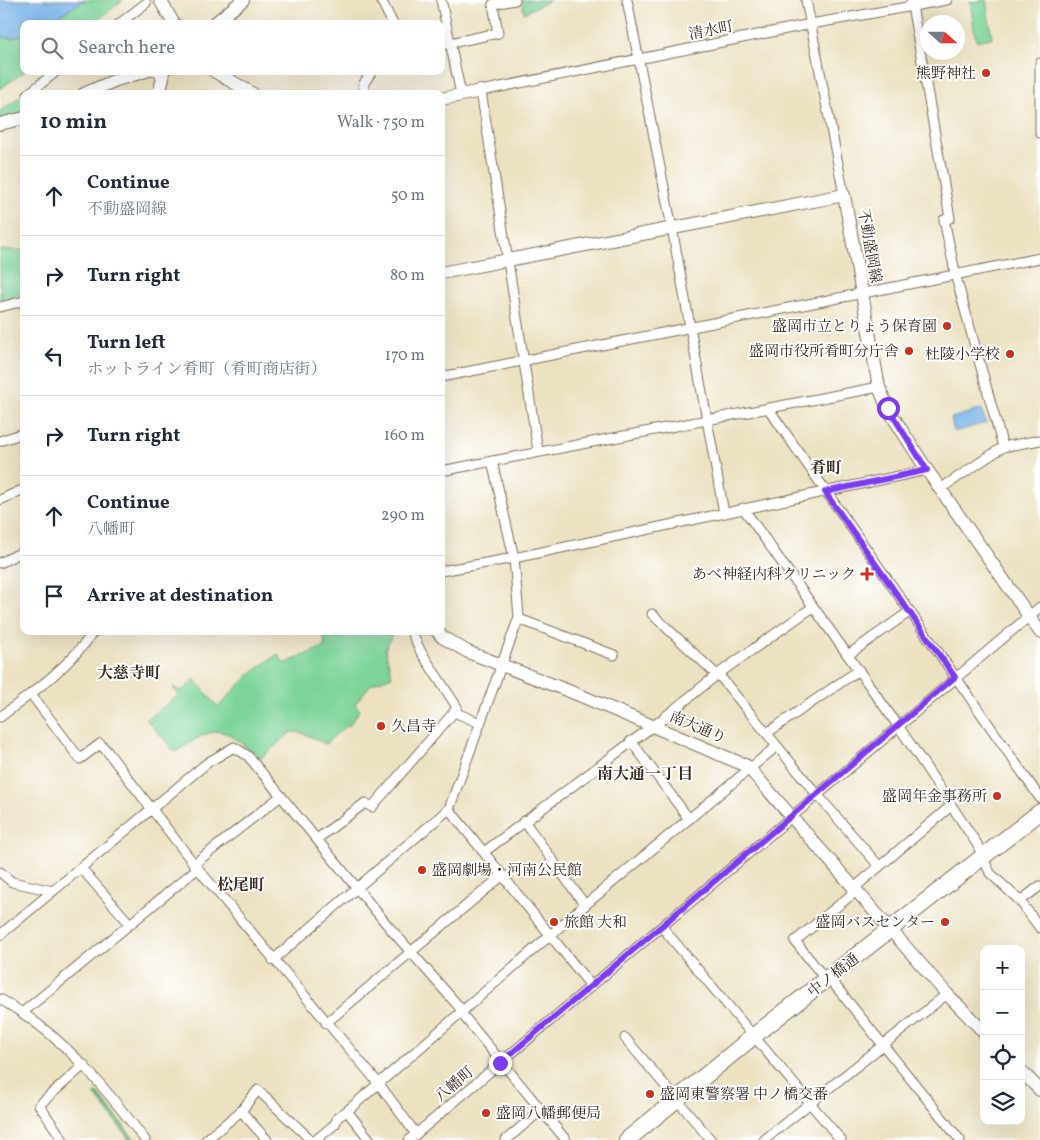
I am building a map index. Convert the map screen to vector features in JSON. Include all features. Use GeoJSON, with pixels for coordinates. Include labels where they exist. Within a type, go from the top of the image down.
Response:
{"type":"FeatureCollection","features":[{"type":"Feature","properties":{"kind":"highway","name":"中ノ橋通"},"geometry":{"type":"LineString","coordinates":[[627,1140],[755,1035],[1040,812]]}},
{"type":"Feature","properties":{"kind":"main road"},"geometry":{"type":"LineString","coordinates":[[160,0],[171,18]]}},
{"type":"Feature","properties":{"kind":"main road"},"geometry":{"type":"LineString","coordinates":[[219,20],[243,0]]}},
{"type":"Feature","properties":{"kind":"main road"},"geometry":{"type":"LineString","coordinates":[[93,90],[133,75]]}},
{"type":"Feature","properties":{"kind":"main road"},"geometry":{"type":"LineString","coordinates":[[160,90],[164,75]]}},
{"type":"Feature","properties":{"kind":"main road"},"geometry":{"type":"LineString","coordinates":[[221,75],[246,90]]}},
{"type":"Feature","properties":{"kind":"main road"},"geometry":{"type":"LineString","coordinates":[[445,98],[481,91]]}},
{"type":"Feature","properties":{"kind":"main road"},"geometry":{"type":"LineString","coordinates":[[0,124],[20,119]]}},
{"type":"Feature","properties":{"kind":"main road","name":"不動盛岡線"},"geometry":{"type":"LineString","coordinates":[[445,272],[844,195],[879,387],[888,408],[927,470],[1040,632]]}},
{"type":"Feature","properties":{"kind":"main road","name":"南大通り"},"geometry":{"type":"LineString","coordinates":[[440,635],[468,652],[652,725],[749,768],[890,930],[980,1028]]}},
{"type":"Feature","properties":{"kind":"main road"},"geometry":{"type":"LineString","coordinates":[[1025,1075],[1040,1090]]}},
{"type":"Feature","properties":{"kind":"street"},"geometry":{"type":"LineString","coordinates":[[381,0],[391,20]]}},
{"type":"Feature","properties":{"kind":"street"},"geometry":{"type":"LineString","coordinates":[[442,0],[444,20]]}},
{"type":"Feature","properties":{"kind":"street"},"geometry":{"type":"LineString","coordinates":[[461,94],[446,44],[498,33],[492,2],[515,0]]}},
{"type":"Feature","properties":{"kind":"street"},"geometry":{"type":"LineString","coordinates":[[627,0],[672,228],[724,513]]}},
{"type":"Feature","properties":{"kind":"street"},"geometry":{"type":"LineString","coordinates":[[806,0],[844,195]]}},
{"type":"Feature","properties":{"kind":"street","name":"清水町"},"geometry":{"type":"LineString","coordinates":[[481,91],[912,3],[947,0]]}},
{"type":"Feature","properties":{"kind":"street"},"geometry":{"type":"LineString","coordinates":[[124,20],[146,2]]}},
{"type":"Feature","properties":{"kind":"street"},"geometry":{"type":"LineString","coordinates":[[912,3],[950,218],[944,220],[956,275],[1003,448]]}},
{"type":"Feature","properties":{"kind":"street"},"geometry":{"type":"LineString","coordinates":[[1040,63],[1040,133]]}},
{"type":"Feature","properties":{"kind":"street"},"geometry":{"type":"LineString","coordinates":[[33,90],[52,75]]}},
{"type":"Feature","properties":{"kind":"street"},"geometry":{"type":"LineString","coordinates":[[365,90],[363,85],[369,75]]}},
{"type":"Feature","properties":{"kind":"street"},"geometry":{"type":"LineString","coordinates":[[481,91],[538,451]]}},
{"type":"Feature","properties":{"kind":"street"},"geometry":{"type":"LineString","coordinates":[[445,376],[1040,258]]}},
{"type":"Feature","properties":{"kind":"street"},"geometry":{"type":"LineString","coordinates":[[0,307],[20,302]]}},
{"type":"Feature","properties":{"kind":"street"},"geometry":{"type":"LineString","coordinates":[[445,471],[538,451],[879,387]]}},
{"type":"Feature","properties":{"kind":"street"},"geometry":{"type":"LineString","coordinates":[[768,408],[1040,798]]}},
{"type":"Feature","properties":{"kind":"street"},"geometry":{"type":"LineString","coordinates":[[0,441],[20,434]]}},
{"type":"Feature","properties":{"kind":"street"},"geometry":{"type":"LineString","coordinates":[[940,489],[1003,448],[1040,440]]}},
{"type":"Feature","properties":{"kind":"street"},"geometry":{"type":"LineString","coordinates":[[273,960],[449,809],[519,619],[514,558],[492,461]]}},
{"type":"Feature","properties":{"kind":"street"},"geometry":{"type":"LineString","coordinates":[[445,569],[514,558],[927,470]]}},
{"type":"Feature","properties":{"kind":"street"},"geometry":{"type":"LineString","coordinates":[[0,500],[20,491]]}},
{"type":"Feature","properties":{"kind":"street"},"geometry":{"type":"LineString","coordinates":[[743,508],[898,726],[977,844],[990,873],[1020,901],[1040,928]]}},
{"type":"Feature","properties":{"kind":"street"},"geometry":{"type":"LineString","coordinates":[[0,563],[20,553]]}},
{"type":"Feature","properties":{"kind":"street"},"geometry":{"type":"LineString","coordinates":[[484,852],[717,674],[813,607]]}},
{"type":"Feature","properties":{"kind":"street","name":"八幡町"},"geometry":{"type":"LineString","coordinates":[[409,1140],[1028,615],[1040,607]]}},
{"type":"Feature","properties":{"kind":"street"},"geometry":{"type":"LineString","coordinates":[[848,655],[909,612]]}},
{"type":"Feature","properties":{"kind":"street"},"geometry":{"type":"LineString","coordinates":[[652,614],[717,674],[817,795],[879,866]]}},
{"type":"Feature","properties":{"kind":"street"},"geometry":{"type":"LineString","coordinates":[[519,619],[614,655]]}},
{"type":"Feature","properties":{"kind":"street"},"geometry":{"type":"LineString","coordinates":[[0,717],[31,694],[69,661],[91,635]]}},
{"type":"Feature","properties":{"kind":"street"},"geometry":{"type":"LineString","coordinates":[[317,839],[365,802],[372,807],[457,707],[421,652],[413,635]]}},
{"type":"Feature","properties":{"kind":"street"},"geometry":{"type":"LineString","coordinates":[[767,733],[859,670]]}},
{"type":"Feature","properties":{"kind":"street"},"geometry":{"type":"LineString","coordinates":[[31,694],[80,759],[100,744],[196,866],[378,1084],[416,1134]]}},
{"type":"Feature","properties":{"kind":"street"},"geometry":{"type":"LineString","coordinates":[[454,712],[480,723]]}},
{"type":"Feature","properties":{"kind":"street"},"geometry":{"type":"LineString","coordinates":[[630,742],[689,819]]}},
{"type":"Feature","properties":{"kind":"street"},"geometry":{"type":"LineString","coordinates":[[316,1140],[335,1124],[338,1117],[586,905],[777,746]]}},
{"type":"Feature","properties":{"kind":"street"},"geometry":{"type":"LineString","coordinates":[[0,935],[207,762],[234,747],[248,756],[461,1009],[461,1013],[500,1063],[541,1110],[561,1138]]}},
{"type":"Feature","properties":{"kind":"street"},"geometry":{"type":"LineString","coordinates":[[22,1013],[281,796]]}},
{"type":"Feature","properties":{"kind":"street"},"geometry":{"type":"LineString","coordinates":[[951,806],[879,866],[855,890],[795,941],[960,1140]]}},
{"type":"Feature","properties":{"kind":"street"},"geometry":{"type":"LineString","coordinates":[[449,809],[592,986]]}},
{"type":"Feature","properties":{"kind":"street"},"geometry":{"type":"LineString","coordinates":[[524,821],[586,905]]}},
{"type":"Feature","properties":{"kind":"street"},"geometry":{"type":"LineString","coordinates":[[81,868],[130,924]]}},
{"type":"Feature","properties":{"kind":"street"},"geometry":{"type":"LineString","coordinates":[[0,872],[12,882],[53,891]]}},
{"type":"Feature","properties":{"kind":"street"},"geometry":{"type":"LineString","coordinates":[[326,1023],[503,875]]}},
{"type":"Feature","properties":{"kind":"street"},"geometry":{"type":"LineString","coordinates":[[1020,901],[1040,886]]}},
{"type":"Feature","properties":{"kind":"street"},"geometry":{"type":"LineString","coordinates":[[662,927],[755,1035],[841,1140]]}},
{"type":"Feature","properties":{"kind":"street"},"geometry":{"type":"LineString","coordinates":[[764,1140],[947,994]]}},
{"type":"Feature","properties":{"kind":"street"},"geometry":{"type":"LineString","coordinates":[[0,999],[56,1038],[84,1065],[145,1140]]}},
{"type":"Feature","properties":{"kind":"street"},"geometry":{"type":"LineString","coordinates":[[626,1038],[711,1140]]}},
{"type":"Feature","properties":{"kind":"street"},"geometry":{"type":"LineString","coordinates":[[63,1140],[39,1105],[84,1065]]}},
{"type":"Feature","properties":{"kind":"street"},"geometry":{"type":"LineString","coordinates":[[206,1140],[241,1111],[258,1090],[311,1140]]}},
{"type":"Feature","properties":{"kind":"street"},"geometry":{"type":"LineString","coordinates":[[506,1140],[541,1110]]}},
{"type":"Feature","properties":{"kind":"street"},"geometry":{"type":"LineString","coordinates":[[241,1111],[267,1140]]}},
{"type":"Feature","properties":{"kind":"street"},"geometry":{"type":"LineString","coordinates":[[347,1111],[370,1140]]}},
{"type":"Feature","properties":{"kind":"green space"},"geometry":{"type":"Polygon","coordinates":[[[85,0],[123,0],[97,20],[52,20],[85,0]]]}},
{"type":"Feature","properties":{"kind":"green space"},"geometry":{"type":"Polygon","coordinates":[[[522,0],[550,0],[524,13],[522,0]]]}},
{"type":"Feature","properties":{"kind":"green space"},"geometry":{"type":"Polygon","coordinates":[[[986,0],[992,38],[976,41],[970,2],[986,0]]]}},
{"type":"Feature","properties":{"kind":"green space"},"geometry":{"type":"Polygon","coordinates":[[[20,35],[20,75],[0,89],[0,37],[12,38],[20,35]]]}},
{"type":"Feature","properties":{"kind":"green space"},"geometry":{"type":"Polygon","coordinates":[[[20,97],[20,115],[0,122],[0,111],[20,97]]]}},
{"type":"Feature","properties":{"kind":"green space"},"geometry":{"type":"Polygon","coordinates":[[[0,250],[20,250],[20,295],[0,300],[0,250]]]}},
{"type":"Feature","properties":{"kind":"green space"},"geometry":{"type":"Polygon","coordinates":[[[324,635],[391,635],[385,649],[392,676],[371,684],[355,704],[360,710],[348,727],[346,726],[325,744],[303,733],[291,732],[261,758],[229,734],[217,731],[203,735],[175,752],[146,719],[178,696],[173,687],[182,691],[194,679],[218,707],[250,674],[278,654],[284,664],[325,646],[324,635]]]}},
{"type":"Feature","properties":{"kind":"green space"},"geometry":{"type":"Polygon","coordinates":[[[98,1093],[135,1140],[130,1140],[94,1094],[98,1093]]]}},
{"type":"Feature","properties":{"kind":"water"},"geometry":{"type":"Polygon","coordinates":[[[0,0],[85,0],[52,20],[20,20],[20,35],[12,38],[0,37],[0,0]]]}},
{"type":"Feature","properties":{"kind":"water"},"geometry":{"type":"Polygon","coordinates":[[[982,409],[986,423],[954,432],[951,418],[982,409]]]}},
{"type":"Feature","properties":{"kind":"place","name":"熊野神社"},"geometry":{"type":"Point","coordinates":[986,73]}},
{"type":"Feature","properties":{"kind":"place","name":"盛岡市立とりょう保育園"},"geometry":{"type":"Point","coordinates":[947,326]}},
{"type":"Feature","properties":{"kind":"place","name":"盛岡市役所肴町分庁舎"},"geometry":{"type":"Point","coordinates":[909,351]}},
{"type":"Feature","properties":{"kind":"place","name":"杜陵小学校"},"geometry":{"type":"Point","coordinates":[1010,354]}},
{"type":"Feature","properties":{"kind":"place","name":"あべ神経内科クリニック"},"geometry":{"type":"Point","coordinates":[867,574]}},
{"type":"Feature","properties":{"kind":"place","name":"久昌寺"},"geometry":{"type":"Point","coordinates":[381,726]}},
{"type":"Feature","properties":{"kind":"place","name":"盛岡年金事務所"},"geometry":{"type":"Point","coordinates":[997,796]}},
{"type":"Feature","properties":{"kind":"place","name":"盛岡劇場・河南公民館"},"geometry":{"type":"Point","coordinates":[422,870]}},
{"type":"Feature","properties":{"kind":"place","name":"旅館 大和"},"geometry":{"type":"Point","coordinates":[554,922]}},
{"type":"Feature","properties":{"kind":"place","name":"盛岡バスセンター"},"geometry":{"type":"Point","coordinates":[945,922]}},
{"type":"Feature","properties":{"kind":"place","name":"盛岡東警察署 中ノ橋交番"},"geometry":{"type":"Point","coordinates":[650,1094]}},
{"type":"Feature","properties":{"kind":"place","name":"盛岡八幡郵便局"},"geometry":{"type":"Point","coordinates":[486,1113]}},
{"type":"Feature","properties":{"kind":"district","name":"肴町"},"geometry":{"type":"Point","coordinates":[826,467]}},
{"type":"Feature","properties":{"kind":"district","name":"大慈寺町"},"geometry":{"type":"Point","coordinates":[129,672]}},
{"type":"Feature","properties":{"kind":"district","name":"南大通一丁目"},"geometry":{"type":"Point","coordinates":[645,773]}},
{"type":"Feature","properties":{"kind":"district","name":"松尾町"},"geometry":{"type":"Point","coordinates":[241,884]}},
{"type":"Feature","properties":{"kind":"route"},"geometry":{"type":"LineString","coordinates":[[500,1063],[955,677],[825,492],[927,470],[888,408]]}}]}
